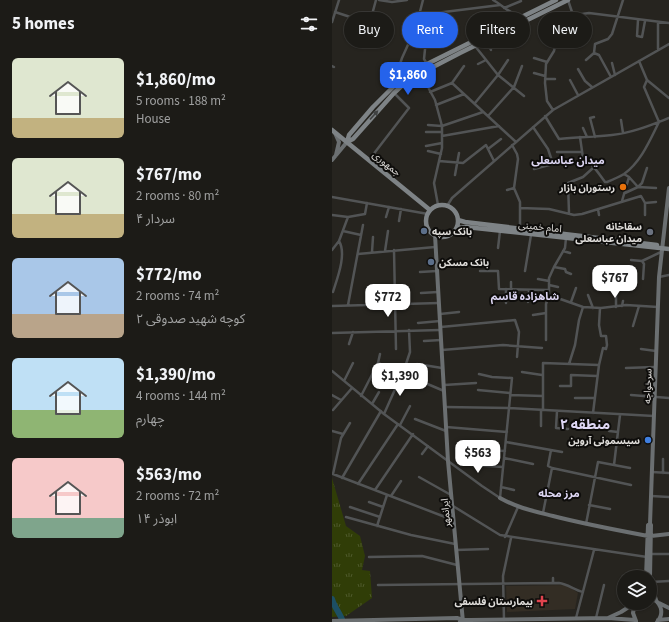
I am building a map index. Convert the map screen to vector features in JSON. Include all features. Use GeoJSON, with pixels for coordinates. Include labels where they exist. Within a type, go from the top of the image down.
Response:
{"type":"FeatureCollection","features":[{"type":"Feature","properties":{"kind":"main road"},"geometry":{"type":"LineString","coordinates":[[530,13],[556,0]]}},
{"type":"Feature","properties":{"kind":"main road"},"geometry":{"type":"LineString","coordinates":[[530,19],[568,0]]}},
{"type":"Feature","properties":{"kind":"main road"},"geometry":{"type":"LineString","coordinates":[[346,142],[353,139],[394,93],[408,80],[466,46]]}},
{"type":"Feature","properties":{"kind":"main road"},"geometry":{"type":"LineString","coordinates":[[332,160],[346,142],[349,135],[405,75],[466,48]]}},
{"type":"Feature","properties":{"kind":"main road"},"geometry":{"type":"LineString","coordinates":[[334,132],[339,142],[336,155]]}},
{"type":"Feature","properties":{"kind":"main road","name":"جمهوری"},"geometry":{"type":"LineString","coordinates":[[334,132],[429,212]]}},
{"type":"Feature","properties":{"kind":"main road","name":"سرخواجه"},"geometry":{"type":"LineString","coordinates":[[647,570],[650,525],[659,277],[669,188]]}},
{"type":"Feature","properties":{"kind":"main road"},"geometry":{"type":"LineString","coordinates":[[438,205],[447,206],[456,212],[458,220],[457,228],[448,236],[435,235],[427,226],[426,222],[429,212],[438,205]]}},
{"type":"Feature","properties":{"kind":"main road","name":"امام خمینی"},"geometry":{"type":"LineString","coordinates":[[458,220],[662,249]]}},
{"type":"Feature","properties":{"kind":"main road","name":"امام خمینی"},"geometry":{"type":"LineString","coordinates":[[457,228],[466,227],[662,249],[669,248]]}},
{"type":"Feature","properties":{"kind":"main road","name":"ایرانمهر"},"geometry":{"type":"LineString","coordinates":[[435,235],[448,461],[460,584],[462,621]]}},
{"type":"Feature","properties":{"kind":"main road"},"geometry":{"type":"LineString","coordinates":[[500,498],[518,507],[586,524],[649,536],[669,534]]}},
{"type":"Feature","properties":{"kind":"main road","name":"سرخواجه"},"geometry":{"type":"LineString","coordinates":[[648,556],[649,570]]}},
{"type":"Feature","properties":{"kind":"main road"},"geometry":{"type":"LineString","coordinates":[[657,601],[669,608]]}},
{"type":"Feature","properties":{"kind":"main road","name":"سرخواجه"},"geometry":{"type":"LineString","coordinates":[[657,601],[661,613],[658,621]]}},
{"type":"Feature","properties":{"kind":"main road"},"geometry":{"type":"LineString","coordinates":[[608,620],[623,610]]}},
{"type":"Feature","properties":{"kind":"main road"},"geometry":{"type":"LineString","coordinates":[[332,621],[457,618],[462,621],[576,618],[636,621],[632,614],[633,610]]}},
{"type":"Feature","properties":{"kind":"main road"},"geometry":{"type":"LineString","coordinates":[[658,621],[667,620]]}},
{"type":"Feature","properties":{"kind":"street"},"geometry":{"type":"LineString","coordinates":[[332,22],[339,0]]}},
{"type":"Feature","properties":{"kind":"street"},"geometry":{"type":"LineString","coordinates":[[373,11],[376,0]]}},
{"type":"Feature","properties":{"kind":"street"},"geometry":{"type":"LineString","coordinates":[[379,0],[392,2],[407,0]]}},
{"type":"Feature","properties":{"kind":"street"},"geometry":{"type":"LineString","coordinates":[[421,12],[423,0]]}},
{"type":"Feature","properties":{"kind":"street"},"geometry":{"type":"LineString","coordinates":[[493,0],[511,12]]}},
{"type":"Feature","properties":{"kind":"street"},"geometry":{"type":"LineString","coordinates":[[568,0],[572,12]]}},
{"type":"Feature","properties":{"kind":"street"},"geometry":{"type":"LineString","coordinates":[[586,60],[594,53],[595,44],[608,39],[612,34],[623,0]]}},
{"type":"Feature","properties":{"kind":"street"},"geometry":{"type":"LineString","coordinates":[[504,8],[521,1]]}},
{"type":"Feature","properties":{"kind":"street"},"geometry":{"type":"LineString","coordinates":[[442,12],[500,4]]}},
{"type":"Feature","properties":{"kind":"street"},"geometry":{"type":"LineString","coordinates":[[332,7],[336,8]]}},
{"type":"Feature","properties":{"kind":"street"},"geometry":{"type":"LineString","coordinates":[[335,12],[344,15]]}},
{"type":"Feature","properties":{"kind":"street"},"geometry":{"type":"LineString","coordinates":[[592,14],[616,18],[669,23]]}},
{"type":"Feature","properties":{"kind":"street"},"geometry":{"type":"LineString","coordinates":[[638,20],[637,36],[642,37],[645,21]]}},
{"type":"Feature","properties":{"kind":"street"},"geometry":{"type":"LineString","coordinates":[[658,22],[658,49]]}},
{"type":"Feature","properties":{"kind":"street"},"geometry":{"type":"LineString","coordinates":[[447,206],[452,198],[553,110],[669,44]]}},
{"type":"Feature","properties":{"kind":"street"},"geometry":{"type":"LineString","coordinates":[[401,80],[398,76],[398,70],[407,48]]}},
{"type":"Feature","properties":{"kind":"street"},"geometry":{"type":"LineString","coordinates":[[425,48],[424,59],[427,64]]}},
{"type":"Feature","properties":{"kind":"street"},"geometry":{"type":"LineString","coordinates":[[477,48],[498,76],[524,96]]}},
{"type":"Feature","properties":{"kind":"street"},"geometry":{"type":"LineString","coordinates":[[553,110],[547,101],[545,77],[547,62],[554,48]]}},
{"type":"Feature","properties":{"kind":"street"},"geometry":{"type":"LineString","coordinates":[[594,53],[599,55],[610,78]]}},
{"type":"Feature","properties":{"kind":"street"},"geometry":{"type":"LineString","coordinates":[[534,58],[547,62]]}},
{"type":"Feature","properties":{"kind":"street"},"geometry":{"type":"LineString","coordinates":[[478,64],[486,60]]}},
{"type":"Feature","properties":{"kind":"street"},"geometry":{"type":"LineString","coordinates":[[474,103],[498,76],[508,60]]}},
{"type":"Feature","properties":{"kind":"street"},"geometry":{"type":"LineString","coordinates":[[639,61],[647,80],[669,98]]}},
{"type":"Feature","properties":{"kind":"street"},"geometry":{"type":"LineString","coordinates":[[612,63],[615,75]]}},
{"type":"Feature","properties":{"kind":"street"},"geometry":{"type":"LineString","coordinates":[[430,92],[452,83],[464,66]]}},
{"type":"Feature","properties":{"kind":"street"},"geometry":{"type":"LineString","coordinates":[[488,116],[514,87],[522,66]]}},
{"type":"Feature","properties":{"kind":"street"},"geometry":{"type":"LineString","coordinates":[[578,69],[585,81],[592,87]]}},
{"type":"Feature","properties":{"kind":"street"},"geometry":{"type":"LineString","coordinates":[[426,70],[430,92],[436,104],[442,126],[441,154],[434,183],[438,205]]}},
{"type":"Feature","properties":{"kind":"street"},"geometry":{"type":"LineString","coordinates":[[534,73],[555,79]]}},
{"type":"Feature","properties":{"kind":"street"},"geometry":{"type":"LineString","coordinates":[[570,80],[578,95]]}},
{"type":"Feature","properties":{"kind":"street"},"geometry":{"type":"LineString","coordinates":[[647,80],[644,87],[659,122]]}},
{"type":"Feature","properties":{"kind":"street"},"geometry":{"type":"LineString","coordinates":[[452,83],[516,142]]}},
{"type":"Feature","properties":{"kind":"street"},"geometry":{"type":"LineString","coordinates":[[369,160],[409,108],[394,93]]}},
{"type":"Feature","properties":{"kind":"street"},"geometry":{"type":"LineString","coordinates":[[436,104],[464,94]]}},
{"type":"Feature","properties":{"kind":"street"},"geometry":{"type":"LineString","coordinates":[[428,125],[442,126],[484,112]]}},
{"type":"Feature","properties":{"kind":"street"},"geometry":{"type":"LineString","coordinates":[[545,116],[559,139],[614,135],[650,126],[669,118]]}},
{"type":"Feature","properties":{"kind":"street"},"geometry":{"type":"LineString","coordinates":[[594,117],[590,118],[595,137]]}},
{"type":"Feature","properties":{"kind":"street"},"geometry":{"type":"LineString","coordinates":[[620,120],[623,133]]}},
{"type":"Feature","properties":{"kind":"street"},"geometry":{"type":"LineString","coordinates":[[580,137],[583,158],[588,160],[606,182],[624,174],[633,165],[644,150],[659,122]]}},
{"type":"Feature","properties":{"kind":"street"},"geometry":{"type":"LineString","coordinates":[[442,136],[500,126]]}},
{"type":"Feature","properties":{"kind":"street"},"geometry":{"type":"LineString","coordinates":[[533,127],[548,149],[553,164],[534,169]]}},
{"type":"Feature","properties":{"kind":"street"},"geometry":{"type":"LineString","coordinates":[[583,128],[587,137]]}},
{"type":"Feature","properties":{"kind":"street"},"geometry":{"type":"LineString","coordinates":[[426,132],[442,132]]}},
{"type":"Feature","properties":{"kind":"street"},"geometry":{"type":"LineString","coordinates":[[488,149],[501,139]]}},
{"type":"Feature","properties":{"kind":"street"},"geometry":{"type":"LineString","coordinates":[[426,146],[442,143]]}},
{"type":"Feature","properties":{"kind":"street"},"geometry":{"type":"LineString","coordinates":[[439,161],[463,163],[486,145],[494,161]]}},
{"type":"Feature","properties":{"kind":"street"},"geometry":{"type":"LineString","coordinates":[[512,145],[518,159],[518,171],[514,188],[520,202],[520,228]]}},
{"type":"Feature","properties":{"kind":"street"},"geometry":{"type":"LineString","coordinates":[[428,152],[441,154]]}},
{"type":"Feature","properties":{"kind":"street"},"geometry":{"type":"LineString","coordinates":[[557,152],[582,152]]}},
{"type":"Feature","properties":{"kind":"street"},"geometry":{"type":"LineString","coordinates":[[455,175],[459,153]]}},
{"type":"Feature","properties":{"kind":"street"},"geometry":{"type":"LineString","coordinates":[[569,213],[568,183],[583,177],[593,168]]}},
{"type":"Feature","properties":{"kind":"street"},"geometry":{"type":"LineString","coordinates":[[638,188],[642,183],[647,168]]}},
{"type":"Feature","properties":{"kind":"street"},"geometry":{"type":"LineString","coordinates":[[624,174],[629,177],[638,188]]}},
{"type":"Feature","properties":{"kind":"street"},"geometry":{"type":"LineString","coordinates":[[622,201],[629,177]]}},
{"type":"Feature","properties":{"kind":"street"},"geometry":{"type":"LineString","coordinates":[[507,190],[514,188]]}},
{"type":"Feature","properties":{"kind":"street"},"geometry":{"type":"LineString","coordinates":[[625,193],[638,188],[656,188]]}},
{"type":"Feature","properties":{"kind":"street"},"geometry":{"type":"LineString","coordinates":[[520,208],[549,209],[574,215],[586,213],[641,196],[645,203],[645,215]]}},
{"type":"Feature","properties":{"kind":"street"},"geometry":{"type":"LineString","coordinates":[[332,197],[429,212]]}},
{"type":"Feature","properties":{"kind":"street"},"geometry":{"type":"LineString","coordinates":[[645,203],[656,202]]}},
{"type":"Feature","properties":{"kind":"street"},"geometry":{"type":"LineString","coordinates":[[332,214],[348,217],[366,214],[367,203]]}},
{"type":"Feature","properties":{"kind":"street"},"geometry":{"type":"LineString","coordinates":[[386,217],[389,207]]}},
{"type":"Feature","properties":{"kind":"street"},"geometry":{"type":"LineString","coordinates":[[399,221],[401,208]]}},
{"type":"Feature","properties":{"kind":"street"},"geometry":{"type":"LineString","coordinates":[[598,209],[599,215]]}},
{"type":"Feature","properties":{"kind":"street"},"geometry":{"type":"LineString","coordinates":[[332,250],[339,241],[348,217]]}},
{"type":"Feature","properties":{"kind":"street"},"geometry":{"type":"LineString","coordinates":[[348,306],[363,225]]}},
{"type":"Feature","properties":{"kind":"street"},"geometry":{"type":"LineString","coordinates":[[343,231],[361,235]]}},
{"type":"Feature","properties":{"kind":"street"},"geometry":{"type":"LineString","coordinates":[[386,251],[388,231]]}},
{"type":"Feature","properties":{"kind":"street"},"geometry":{"type":"LineString","coordinates":[[498,248],[500,231]]}},
{"type":"Feature","properties":{"kind":"street"},"geometry":{"type":"LineString","coordinates":[[525,271],[531,234]]}},
{"type":"Feature","properties":{"kind":"street"},"geometry":{"type":"LineString","coordinates":[[372,252],[373,237]]}},
{"type":"Feature","properties":{"kind":"street"},"geometry":{"type":"LineString","coordinates":[[546,340],[546,304],[549,295],[549,281],[554,267],[563,251],[566,238]]}},
{"type":"Feature","properties":{"kind":"street"},"geometry":{"type":"LineString","coordinates":[[333,292],[341,260],[342,250],[339,241]]}},
{"type":"Feature","properties":{"kind":"street"},"geometry":{"type":"LineString","coordinates":[[358,254],[436,247]]}},
{"type":"Feature","properties":{"kind":"street"},"geometry":{"type":"LineString","coordinates":[[630,260],[642,261],[662,249]]}},
{"type":"Feature","properties":{"kind":"street"},"geometry":{"type":"LineString","coordinates":[[394,250],[396,349]]}},
{"type":"Feature","properties":{"kind":"street"},"geometry":{"type":"LineString","coordinates":[[563,251],[570,253]]}},
{"type":"Feature","properties":{"kind":"street"},"geometry":{"type":"LineString","coordinates":[[642,261],[644,264],[643,279]]}},
{"type":"Feature","properties":{"kind":"street"},"geometry":{"type":"LineString","coordinates":[[554,267],[565,269],[566,272],[571,274]]}},
{"type":"Feature","properties":{"kind":"street"},"geometry":{"type":"LineString","coordinates":[[420,272],[437,271]]}},
{"type":"Feature","properties":{"kind":"street"},"geometry":{"type":"LineString","coordinates":[[480,271],[498,271],[498,289],[549,290]]}},
{"type":"Feature","properties":{"kind":"street"},"geometry":{"type":"LineString","coordinates":[[659,277],[669,275]]}},
{"type":"Feature","properties":{"kind":"street"},"geometry":{"type":"LineString","coordinates":[[538,279],[549,281]]}},
{"type":"Feature","properties":{"kind":"street"},"geometry":{"type":"LineString","coordinates":[[511,282],[511,289]]}},
{"type":"Feature","properties":{"kind":"street"},"geometry":{"type":"LineString","coordinates":[[549,285],[558,287]]}},
{"type":"Feature","properties":{"kind":"street"},"geometry":{"type":"LineString","coordinates":[[571,302],[576,288]]}},
{"type":"Feature","properties":{"kind":"street"},"geometry":{"type":"LineString","coordinates":[[506,289],[506,303]]}},
{"type":"Feature","properties":{"kind":"street"},"geometry":{"type":"LineString","coordinates":[[528,302],[529,290]]}},
{"type":"Feature","properties":{"kind":"street"},"geometry":{"type":"LineString","coordinates":[[616,291],[616,306]]}},
{"type":"Feature","properties":{"kind":"street"},"geometry":{"type":"LineString","coordinates":[[421,293],[438,292]]}},
{"type":"Feature","properties":{"kind":"street"},"geometry":{"type":"LineString","coordinates":[[549,295],[584,307],[593,308],[616,306],[658,307]]}},
{"type":"Feature","properties":{"kind":"street"},"geometry":{"type":"LineString","coordinates":[[588,295],[593,308]]}},
{"type":"Feature","properties":{"kind":"street"},"geometry":{"type":"LineString","coordinates":[[622,306],[623,300]]}},
{"type":"Feature","properties":{"kind":"street"},"geometry":{"type":"LineString","coordinates":[[332,306],[439,302]]}},
{"type":"Feature","properties":{"kind":"street"},"geometry":{"type":"LineString","coordinates":[[633,326],[639,306]]}},
{"type":"Feature","properties":{"kind":"street"},"geometry":{"type":"LineString","coordinates":[[569,364],[575,344],[579,320],[584,307]]}},
{"type":"Feature","properties":{"kind":"street"},"geometry":{"type":"LineString","coordinates":[[594,413],[599,364],[603,348],[606,349],[607,345],[606,336],[601,336],[599,325],[600,308]]}},
{"type":"Feature","properties":{"kind":"street"},"geometry":{"type":"LineString","coordinates":[[440,314],[459,312]]}},
{"type":"Feature","properties":{"kind":"street"},"geometry":{"type":"LineString","coordinates":[[533,315],[546,313]]}},
{"type":"Feature","properties":{"kind":"street"},"geometry":{"type":"LineString","coordinates":[[332,333],[441,329],[515,320],[519,332],[517,357]]}},
{"type":"Feature","properties":{"kind":"street"},"geometry":{"type":"LineString","coordinates":[[418,322],[440,321]]}},
{"type":"Feature","properties":{"kind":"street"},"geometry":{"type":"LineString","coordinates":[[342,478],[382,413],[402,373],[410,352],[410,330]]}},
{"type":"Feature","properties":{"kind":"street"},"geometry":{"type":"LineString","coordinates":[[349,344],[353,332]]}},
{"type":"Feature","properties":{"kind":"street"},"geometry":{"type":"LineString","coordinates":[[424,341],[441,340]]}},
{"type":"Feature","properties":{"kind":"street"},"geometry":{"type":"LineString","coordinates":[[442,350],[503,345],[542,348]]}},
{"type":"Feature","properties":{"kind":"street"},"geometry":{"type":"LineString","coordinates":[[641,349],[656,351]]}},
{"type":"Feature","properties":{"kind":"street"},"geometry":{"type":"LineString","coordinates":[[361,396],[378,363],[380,354]]}},
{"type":"Feature","properties":{"kind":"street"},"geometry":{"type":"LineString","coordinates":[[344,381],[353,363]]}},
{"type":"Feature","properties":{"kind":"street"},"geometry":{"type":"LineString","coordinates":[[378,363],[444,391]]}},
{"type":"Feature","properties":{"kind":"street"},"geometry":{"type":"LineString","coordinates":[[541,426],[543,363],[599,364]]}},
{"type":"Feature","properties":{"kind":"street"},"geometry":{"type":"LineString","coordinates":[[417,364],[443,368]]}},
{"type":"Feature","properties":{"kind":"street"},"geometry":{"type":"LineString","coordinates":[[626,368],[656,367]]}},
{"type":"Feature","properties":{"kind":"street"},"geometry":{"type":"LineString","coordinates":[[332,371],[382,413],[500,498]]}},
{"type":"Feature","properties":{"kind":"street"},"geometry":{"type":"LineString","coordinates":[[522,372],[542,375]]}},
{"type":"Feature","properties":{"kind":"street"},"geometry":{"type":"LineString","coordinates":[[479,374],[492,377],[512,378],[500,498]]}},
{"type":"Feature","properties":{"kind":"street"},"geometry":{"type":"LineString","coordinates":[[560,386],[571,386],[571,375],[597,376]]}},
{"type":"Feature","properties":{"kind":"street"},"geometry":{"type":"LineString","coordinates":[[444,385],[476,383]]}},
{"type":"Feature","properties":{"kind":"street"},"geometry":{"type":"LineString","coordinates":[[333,410],[352,388]]}},
{"type":"Feature","properties":{"kind":"street"},"geometry":{"type":"LineString","coordinates":[[478,390],[543,396]]}},
{"type":"Feature","properties":{"kind":"street"},"geometry":{"type":"LineString","coordinates":[[372,404],[378,392]]}},
{"type":"Feature","properties":{"kind":"street"},"geometry":{"type":"LineString","coordinates":[[332,395],[341,400]]}},
{"type":"Feature","properties":{"kind":"street"},"geometry":{"type":"LineString","coordinates":[[631,395],[669,398]]}},
{"type":"Feature","properties":{"kind":"street"},"geometry":{"type":"LineString","coordinates":[[575,398],[595,398]]}},
{"type":"Feature","properties":{"kind":"street"},"geometry":{"type":"LineString","coordinates":[[358,484],[410,406]]}},
{"type":"Feature","properties":{"kind":"street"},"geometry":{"type":"LineString","coordinates":[[445,407],[509,408],[654,416]]}},
{"type":"Feature","properties":{"kind":"street"},"geometry":{"type":"LineString","coordinates":[[557,411],[556,428],[568,429]]}},
{"type":"Feature","properties":{"kind":"street"},"geometry":{"type":"LineString","coordinates":[[614,465],[620,414]]}},
{"type":"Feature","properties":{"kind":"street"},"geometry":{"type":"LineString","coordinates":[[415,419],[446,429],[507,432]]}},
{"type":"Feature","properties":{"kind":"street"},"geometry":{"type":"LineString","coordinates":[[350,423],[343,434],[333,474],[454,520]]}},
{"type":"Feature","properties":{"kind":"street"},"geometry":{"type":"LineString","coordinates":[[332,431],[343,434]]}},
{"type":"Feature","properties":{"kind":"street"},"geometry":{"type":"LineString","coordinates":[[609,431],[618,432]]}},
{"type":"Feature","properties":{"kind":"street"},"geometry":{"type":"LineString","coordinates":[[375,490],[413,434]]}},
{"type":"Feature","properties":{"kind":"street"},"geometry":{"type":"LineString","coordinates":[[506,442],[562,452]]}},
{"type":"Feature","properties":{"kind":"street"},"geometry":{"type":"LineString","coordinates":[[616,444],[628,444]]}},
{"type":"Feature","properties":{"kind":"street"},"geometry":{"type":"LineString","coordinates":[[422,454],[428,446]]}},
{"type":"Feature","properties":{"kind":"street"},"geometry":{"type":"LineString","coordinates":[[463,449],[505,450]]}},
{"type":"Feature","properties":{"kind":"street"},"geometry":{"type":"LineString","coordinates":[[551,450],[548,466],[552,468],[632,485]]}},
{"type":"Feature","properties":{"kind":"street"},"geometry":{"type":"LineString","coordinates":[[504,458],[534,464]]}},
{"type":"Feature","properties":{"kind":"street"},"geometry":{"type":"LineString","coordinates":[[663,459],[663,473]]}},
{"type":"Feature","properties":{"kind":"street"},"geometry":{"type":"LineString","coordinates":[[586,524],[598,462],[630,468]]}},
{"type":"Feature","properties":{"kind":"street"},"geometry":{"type":"LineString","coordinates":[[471,464],[503,467]]}},
{"type":"Feature","properties":{"kind":"street"},"geometry":{"type":"LineString","coordinates":[[543,513],[552,468]]}},
{"type":"Feature","properties":{"kind":"street"},"geometry":{"type":"LineString","coordinates":[[652,472],[669,473]]}},
{"type":"Feature","properties":{"kind":"street"},"geometry":{"type":"LineString","coordinates":[[419,477],[451,495]]}},
{"type":"Feature","properties":{"kind":"street"},"geometry":{"type":"LineString","coordinates":[[377,526],[383,507],[389,495],[401,480]]}},
{"type":"Feature","properties":{"kind":"street"},"geometry":{"type":"LineString","coordinates":[[501,487],[514,490]]}},
{"type":"Feature","properties":{"kind":"street"},"geometry":{"type":"LineString","coordinates":[[651,496],[669,497]]}},
{"type":"Feature","properties":{"kind":"street"},"geometry":{"type":"LineString","coordinates":[[368,502],[383,507]]}},
{"type":"Feature","properties":{"kind":"street"},"geometry":{"type":"LineString","coordinates":[[589,505],[610,509]]}},
{"type":"Feature","properties":{"kind":"street"},"geometry":{"type":"LineString","coordinates":[[452,506],[500,536],[594,550],[648,556],[669,554]]}},
{"type":"Feature","properties":{"kind":"street"},"geometry":{"type":"LineString","coordinates":[[505,536],[518,507]]}},
{"type":"Feature","properties":{"kind":"street"},"geometry":{"type":"LineString","coordinates":[[350,508],[380,517]]}},
{"type":"Feature","properties":{"kind":"street"},"geometry":{"type":"LineString","coordinates":[[346,518],[411,536],[456,544]]}},
{"type":"Feature","properties":{"kind":"street"},"geometry":{"type":"LineString","coordinates":[[504,620],[503,584],[511,538]]}},
{"type":"Feature","properties":{"kind":"street"},"geometry":{"type":"LineString","coordinates":[[456,550],[488,549]]}},
{"type":"Feature","properties":{"kind":"street"},"geometry":{"type":"LineString","coordinates":[[576,618],[594,550]]}},
{"type":"Feature","properties":{"kind":"street"},"geometry":{"type":"LineString","coordinates":[[369,557],[422,556],[458,565]]}},
{"type":"Feature","properties":{"kind":"street"},"geometry":{"type":"LineString","coordinates":[[553,578],[553,583]]}},
{"type":"Feature","properties":{"kind":"street"},"geometry":{"type":"LineString","coordinates":[[657,580],[669,581]]}},
{"type":"Feature","properties":{"kind":"street"},"geometry":{"type":"LineString","coordinates":[[378,585],[553,583],[568,584],[576,590],[583,592]]}},
{"type":"Feature","properties":{"kind":"street"},"geometry":{"type":"LineString","coordinates":[[596,618],[604,585]]}},
{"type":"Feature","properties":{"kind":"shaded area","name":"بیمارستان فلسفی"},"geometry":{"type":"Polygon","coordinates":[[[567,585],[578,593],[575,609],[507,612],[506,586],[567,585]]]}},
{"type":"Feature","properties":{"kind":"green space"},"geometry":{"type":"Polygon","coordinates":[[[332,478],[346,526],[360,536],[365,556],[362,570],[370,571],[372,598],[346,616],[332,617],[332,478]]]}},
{"type":"Feature","properties":{"kind":"waterway"},"geometry":{"type":"LineString","coordinates":[[332,599],[343,622]]}},
{"type":"Feature","properties":{"kind":"place","name":"رستوران بازار"},"geometry":{"type":"Point","coordinates":[623,187]}},
{"type":"Feature","properties":{"kind":"place","name":"بانک سپه"},"geometry":{"type":"Point","coordinates":[424,231]}},
{"type":"Feature","properties":{"kind":"place","name":"سقاخانه میدان عباسعلی"},"geometry":{"type":"Point","coordinates":[650,232]}},
{"type":"Feature","properties":{"kind":"place","name":"بانک مسکن"},"geometry":{"type":"Point","coordinates":[431,262]}},
{"type":"Feature","properties":{"kind":"place","name":"سیسمونی آروین"},"geometry":{"type":"Point","coordinates":[648,440]}},
{"type":"Feature","properties":{"kind":"place","name":"بیمارستان فلسفی"},"geometry":{"type":"Point","coordinates":[542,601]}},
{"type":"Feature","properties":{"kind":"district","name":"میدان عباسعلی"},"geometry":{"type":"Point","coordinates":[568,160]}},
{"type":"Feature","properties":{"kind":"district","name":"شاهزاده قاسم"},"geometry":{"type":"Point","coordinates":[525,296]}},
{"type":"Feature","properties":{"kind":"district","name":"منطقه ۲"},"geometry":{"type":"Point","coordinates":[585,424]}},
{"type":"Feature","properties":{"kind":"district","name":"مرز محله"},"geometry":{"type":"Point","coordinates":[559,493]}}]}
